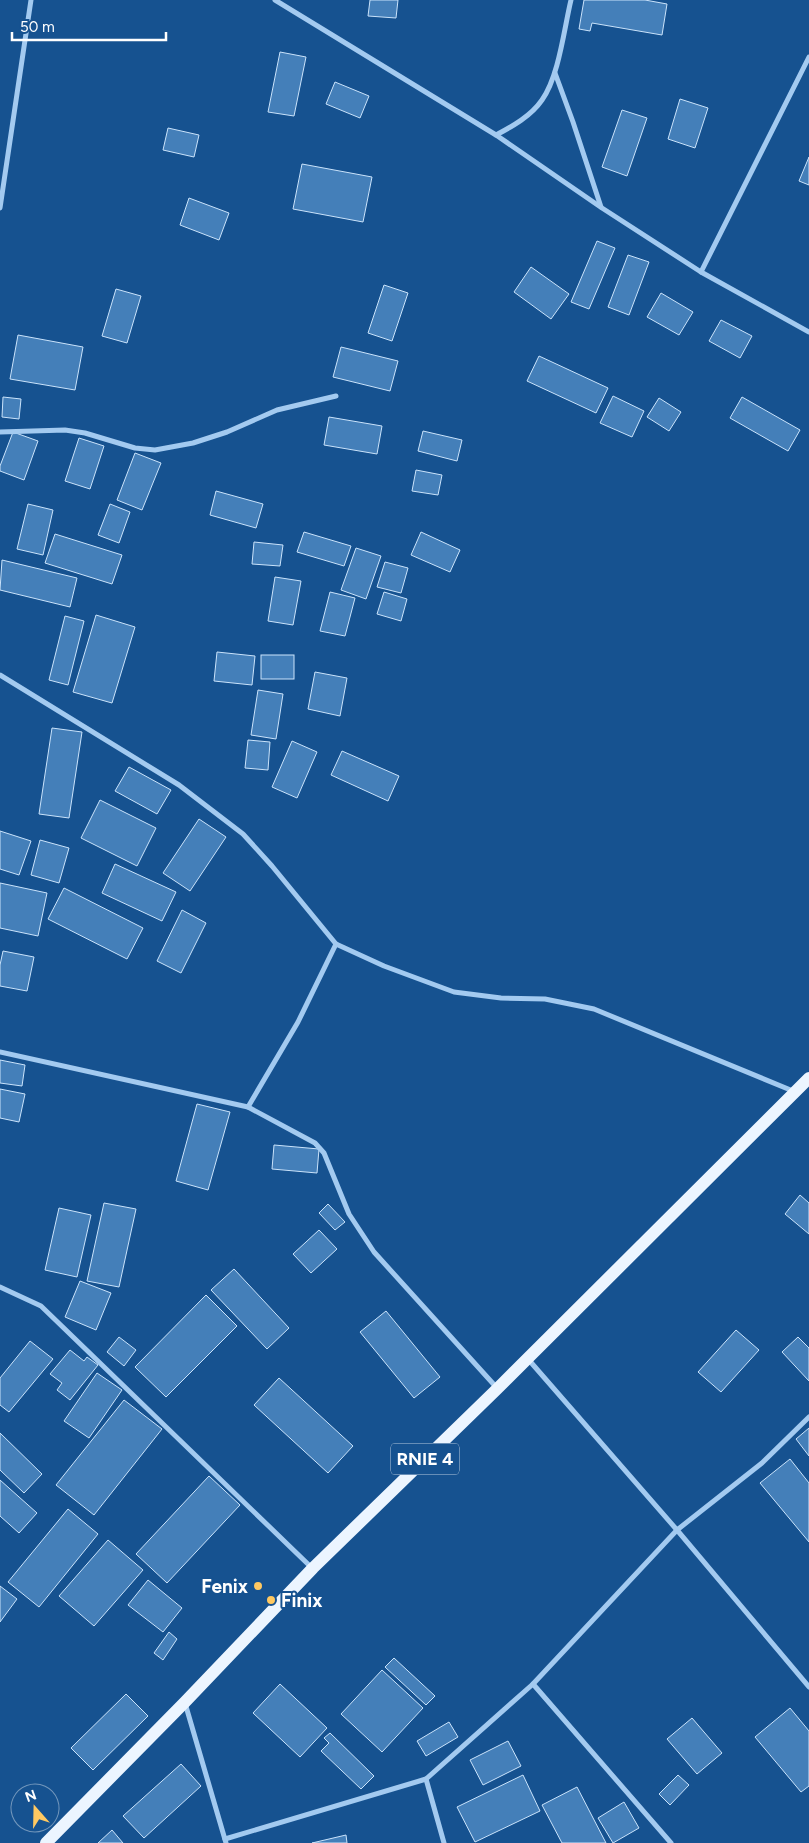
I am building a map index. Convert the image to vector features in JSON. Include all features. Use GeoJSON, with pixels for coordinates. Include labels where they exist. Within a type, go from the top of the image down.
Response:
{"type":"FeatureCollection","features":[{"type":"Feature","properties":{"kind":"main road","name":"RNIE 4"},"geometry":{"type":"LineString","coordinates":[[46,1843],[185,1702],[313,1568],[497,1389],[809,1078]]}},
{"type":"Feature","properties":{"kind":"street"},"geometry":{"type":"LineString","coordinates":[[0,208],[31,0]]}},
{"type":"Feature","properties":{"kind":"street"},"geometry":{"type":"LineString","coordinates":[[275,0],[496,135],[602,208],[702,272],[809,332]]}},
{"type":"Feature","properties":{"kind":"street"},"geometry":{"type":"LineString","coordinates":[[496,135],[520,122],[542,100],[555,73],[571,0]]}},
{"type":"Feature","properties":{"kind":"street"},"geometry":{"type":"LineString","coordinates":[[702,272],[809,57]]}},
{"type":"Feature","properties":{"kind":"street"},"geometry":{"type":"LineString","coordinates":[[555,73],[602,208]]}},
{"type":"Feature","properties":{"kind":"street"},"geometry":{"type":"LineString","coordinates":[[0,432],[65,430],[85,433],[135,448],[155,450],[194,443],[227,432],[278,410],[336,396]]}},
{"type":"Feature","properties":{"kind":"street"},"geometry":{"type":"LineString","coordinates":[[0,675],[179,785],[243,834],[336,944],[384,966],[454,992],[501,998],[545,999],[594,1009],[795,1092]]}},
{"type":"Feature","properties":{"kind":"street"},"geometry":{"type":"LineString","coordinates":[[248,1106],[298,1022],[336,944]]}},
{"type":"Feature","properties":{"kind":"street"},"geometry":{"type":"LineString","coordinates":[[0,1052],[248,1106],[315,1143],[321,1148],[349,1214],[374,1252],[497,1389]]}},
{"type":"Feature","properties":{"kind":"street"},"geometry":{"type":"LineString","coordinates":[[0,1287],[41,1306],[313,1568]]}},
{"type":"Feature","properties":{"kind":"street"},"geometry":{"type":"LineString","coordinates":[[528,1358],[677,1530],[809,1687]]}},
{"type":"Feature","properties":{"kind":"street"},"geometry":{"type":"LineString","coordinates":[[185,1702],[225,1841],[426,1779],[533,1684],[677,1530],[762,1463],[809,1416]]}},
{"type":"Feature","properties":{"kind":"street"},"geometry":{"type":"LineString","coordinates":[[533,1684],[671,1843]]}},
{"type":"Feature","properties":{"kind":"street"},"geometry":{"type":"LineString","coordinates":[[426,1779],[444,1843]]}},
{"type":"Feature","properties":{"kind":"building"},"geometry":{"type":"Polygon","coordinates":[[[370,0],[398,0],[396,18],[368,16],[370,0]]]}},
{"type":"Feature","properties":{"kind":"building"},"geometry":{"type":"Polygon","coordinates":[[[584,0],[645,0],[667,4],[662,35],[592,23],[590,31],[579,29],[584,0]]]}},
{"type":"Feature","properties":{"kind":"building"},"geometry":{"type":"Polygon","coordinates":[[[280,52],[306,57],[294,116],[268,112],[280,52]]]}},
{"type":"Feature","properties":{"kind":"building"},"geometry":{"type":"Polygon","coordinates":[[[335,82],[369,96],[360,118],[326,104],[335,82]]]}},
{"type":"Feature","properties":{"kind":"building"},"geometry":{"type":"Polygon","coordinates":[[[680,99],[708,108],[695,148],[668,139],[680,99]]]}},
{"type":"Feature","properties":{"kind":"building"},"geometry":{"type":"Polygon","coordinates":[[[622,110],[647,118],[627,176],[602,167],[622,110]]]}},
{"type":"Feature","properties":{"kind":"building"},"geometry":{"type":"Polygon","coordinates":[[[168,128],[199,135],[194,157],[163,150],[168,128]]]}},
{"type":"Feature","properties":{"kind":"building"},"geometry":{"type":"Polygon","coordinates":[[[809,157],[809,185],[799,181],[809,157]]]}},
{"type":"Feature","properties":{"kind":"building"},"geometry":{"type":"Polygon","coordinates":[[[302,164],[372,177],[363,222],[293,209],[302,164]]]}},
{"type":"Feature","properties":{"kind":"building"},"geometry":{"type":"Polygon","coordinates":[[[189,198],[229,213],[219,240],[180,225],[189,198]]]}},
{"type":"Feature","properties":{"kind":"building"},"geometry":{"type":"Polygon","coordinates":[[[597,241],[615,248],[589,309],[571,302],[597,241]]]}},
{"type":"Feature","properties":{"kind":"building"},"geometry":{"type":"Polygon","coordinates":[[[628,255],[649,262],[629,315],[608,307],[628,255]]]}},
{"type":"Feature","properties":{"kind":"building"},"geometry":{"type":"Polygon","coordinates":[[[531,267],[569,294],[551,319],[514,292],[531,267]]]}},
{"type":"Feature","properties":{"kind":"building"},"geometry":{"type":"Polygon","coordinates":[[[384,285],[408,293],[392,341],[368,333],[384,285]]]}},
{"type":"Feature","properties":{"kind":"building"},"geometry":{"type":"Polygon","coordinates":[[[116,289],[141,296],[127,343],[102,336],[116,289]]]}},
{"type":"Feature","properties":{"kind":"building"},"geometry":{"type":"Polygon","coordinates":[[[661,293],[693,312],[679,335],[647,317],[661,293]]]}},
{"type":"Feature","properties":{"kind":"building"},"geometry":{"type":"Polygon","coordinates":[[[721,320],[752,336],[740,358],[709,341],[721,320]]]}},
{"type":"Feature","properties":{"kind":"building"},"geometry":{"type":"Polygon","coordinates":[[[18,335],[83,347],[75,390],[10,379],[18,335]]]}},
{"type":"Feature","properties":{"kind":"building"},"geometry":{"type":"Polygon","coordinates":[[[341,347],[398,361],[390,391],[333,377],[341,347]]]}},
{"type":"Feature","properties":{"kind":"building"},"geometry":{"type":"Polygon","coordinates":[[[539,356],[608,388],[596,413],[527,381],[539,356]]]}},
{"type":"Feature","properties":{"kind":"building"},"geometry":{"type":"Polygon","coordinates":[[[613,396],[644,411],[632,437],[600,423],[613,396]]]}},
{"type":"Feature","properties":{"kind":"building"},"geometry":{"type":"Polygon","coordinates":[[[3,397],[21,399],[19,419],[2,417],[3,397]]]}},
{"type":"Feature","properties":{"kind":"building"},"geometry":{"type":"Polygon","coordinates":[[[742,397],[800,430],[788,451],[730,418],[742,397]]]}},
{"type":"Feature","properties":{"kind":"building"},"geometry":{"type":"Polygon","coordinates":[[[659,398],[681,412],[669,431],[647,417],[659,398]]]}},
{"type":"Feature","properties":{"kind":"building"},"geometry":{"type":"Polygon","coordinates":[[[329,417],[382,426],[377,454],[324,445],[329,417]]]}},
{"type":"Feature","properties":{"kind":"building"},"geometry":{"type":"Polygon","coordinates":[[[423,431],[462,440],[457,461],[418,451],[423,431]]]}},
{"type":"Feature","properties":{"kind":"building"},"geometry":{"type":"Polygon","coordinates":[[[13,432],[38,441],[24,480],[0,471],[0,466],[13,432]]]}},
{"type":"Feature","properties":{"kind":"building"},"geometry":{"type":"Polygon","coordinates":[[[79,438],[104,446],[90,489],[65,481],[79,438]]]}},
{"type":"Feature","properties":{"kind":"building"},"geometry":{"type":"Polygon","coordinates":[[[135,453],[161,463],[142,510],[117,500],[135,453]]]}},
{"type":"Feature","properties":{"kind":"building"},"geometry":{"type":"Polygon","coordinates":[[[416,470],[442,475],[438,495],[412,491],[416,470]]]}},
{"type":"Feature","properties":{"kind":"building"},"geometry":{"type":"Polygon","coordinates":[[[216,491],[263,504],[256,528],[210,515],[216,491]]]}},
{"type":"Feature","properties":{"kind":"building"},"geometry":{"type":"Polygon","coordinates":[[[28,504],[53,510],[43,555],[17,549],[28,504]]]}},
{"type":"Feature","properties":{"kind":"building"},"geometry":{"type":"Polygon","coordinates":[[[110,504],[130,512],[119,543],[98,535],[110,504]]]}},
{"type":"Feature","properties":{"kind":"building"},"geometry":{"type":"Polygon","coordinates":[[[304,532],[351,546],[344,566],[297,552],[304,532]]]}},
{"type":"Feature","properties":{"kind":"building"},"geometry":{"type":"Polygon","coordinates":[[[421,532],[460,550],[450,572],[411,555],[421,532]]]}},
{"type":"Feature","properties":{"kind":"building"},"geometry":{"type":"Polygon","coordinates":[[[55,534],[122,555],[112,584],[45,563],[55,534]]]}},
{"type":"Feature","properties":{"kind":"building"},"geometry":{"type":"Polygon","coordinates":[[[254,542],[283,545],[280,566],[252,564],[254,542]]]}},
{"type":"Feature","properties":{"kind":"building"},"geometry":{"type":"Polygon","coordinates":[[[356,548],[381,556],[366,599],[341,590],[356,548]]]}},
{"type":"Feature","properties":{"kind":"building"},"geometry":{"type":"Polygon","coordinates":[[[2,560],[77,578],[70,607],[0,590],[2,560]]]}},
{"type":"Feature","properties":{"kind":"building"},"geometry":{"type":"Polygon","coordinates":[[[385,562],[408,568],[401,593],[377,587],[385,562]]]}},
{"type":"Feature","properties":{"kind":"building"},"geometry":{"type":"Polygon","coordinates":[[[275,577],[301,581],[293,625],[268,621],[275,577]]]}},
{"type":"Feature","properties":{"kind":"building"},"geometry":{"type":"Polygon","coordinates":[[[330,592],[355,598],[345,636],[320,631],[330,592]]]}},
{"type":"Feature","properties":{"kind":"building"},"geometry":{"type":"Polygon","coordinates":[[[384,592],[407,599],[401,621],[377,614],[384,592]]]}},
{"type":"Feature","properties":{"kind":"building"},"geometry":{"type":"Polygon","coordinates":[[[96,615],[135,627],[112,703],[73,692],[96,615]]]}},
{"type":"Feature","properties":{"kind":"building"},"geometry":{"type":"Polygon","coordinates":[[[65,616],[84,621],[68,685],[49,680],[65,616]]]}},
{"type":"Feature","properties":{"kind":"building"},"geometry":{"type":"Polygon","coordinates":[[[217,652],[255,656],[252,685],[214,681],[217,652]]]}},
{"type":"Feature","properties":{"kind":"building"},"geometry":{"type":"Polygon","coordinates":[[[261,655],[294,655],[294,679],[261,679],[261,655]]]}},
{"type":"Feature","properties":{"kind":"building"},"geometry":{"type":"Polygon","coordinates":[[[315,672],[347,678],[340,716],[308,709],[315,672]]]}},
{"type":"Feature","properties":{"kind":"building"},"geometry":{"type":"Polygon","coordinates":[[[258,690],[283,694],[276,739],[251,735],[258,690]]]}},
{"type":"Feature","properties":{"kind":"building"},"geometry":{"type":"Polygon","coordinates":[[[52,728],[82,732],[69,818],[39,814],[52,728]]]}},
{"type":"Feature","properties":{"kind":"building"},"geometry":{"type":"Polygon","coordinates":[[[248,740],[270,742],[268,770],[245,768],[248,740]]]}},
{"type":"Feature","properties":{"kind":"building"},"geometry":{"type":"Polygon","coordinates":[[[292,741],[317,752],[297,798],[272,787],[292,741]]]}},
{"type":"Feature","properties":{"kind":"building"},"geometry":{"type":"Polygon","coordinates":[[[342,751],[399,776],[388,801],[331,775],[342,751]]]}},
{"type":"Feature","properties":{"kind":"building"},"geometry":{"type":"Polygon","coordinates":[[[129,767],[171,790],[157,814],[115,791],[129,767]]]}},
{"type":"Feature","properties":{"kind":"building"},"geometry":{"type":"Polygon","coordinates":[[[100,800],[156,828],[137,866],[81,838],[100,800]]]}},
{"type":"Feature","properties":{"kind":"building"},"geometry":{"type":"Polygon","coordinates":[[[199,819],[226,837],[190,891],[163,873],[199,819]]]}},
{"type":"Feature","properties":{"kind":"building"},"geometry":{"type":"Polygon","coordinates":[[[0,831],[31,841],[19,875],[0,869],[0,831]]]}},
{"type":"Feature","properties":{"kind":"building"},"geometry":{"type":"Polygon","coordinates":[[[40,840],[69,848],[59,883],[31,875],[40,840]]]}},
{"type":"Feature","properties":{"kind":"building"},"geometry":{"type":"Polygon","coordinates":[[[115,864],[176,892],[162,921],[102,893],[115,864]]]}},
{"type":"Feature","properties":{"kind":"building"},"geometry":{"type":"Polygon","coordinates":[[[0,883],[47,893],[38,936],[0,928],[0,883]]]}},
{"type":"Feature","properties":{"kind":"building"},"geometry":{"type":"Polygon","coordinates":[[[64,888],[143,928],[127,959],[48,919],[64,888]]]}},
{"type":"Feature","properties":{"kind":"building"},"geometry":{"type":"Polygon","coordinates":[[[182,910],[206,923],[181,973],[157,961],[182,910]]]}},
{"type":"Feature","properties":{"kind":"building"},"geometry":{"type":"Polygon","coordinates":[[[3,951],[34,957],[27,991],[0,986],[0,965],[3,951]]]}},
{"type":"Feature","properties":{"kind":"building"},"geometry":{"type":"Polygon","coordinates":[[[0,1060],[25,1065],[22,1086],[0,1083],[0,1060]]]}},
{"type":"Feature","properties":{"kind":"building"},"geometry":{"type":"Polygon","coordinates":[[[0,1089],[25,1094],[19,1122],[0,1118],[0,1089]]]}},
{"type":"Feature","properties":{"kind":"building"},"geometry":{"type":"Polygon","coordinates":[[[197,1104],[230,1112],[208,1190],[176,1181],[197,1104]]]}},
{"type":"Feature","properties":{"kind":"building"},"geometry":{"type":"Polygon","coordinates":[[[274,1145],[319,1149],[317,1173],[272,1169],[274,1145]]]}},
{"type":"Feature","properties":{"kind":"building"},"geometry":{"type":"Polygon","coordinates":[[[800,1195],[809,1203],[809,1234],[785,1214],[800,1195]]]}},
{"type":"Feature","properties":{"kind":"building"},"geometry":{"type":"Polygon","coordinates":[[[104,1203],[136,1209],[119,1287],[87,1281],[104,1203]]]}},
{"type":"Feature","properties":{"kind":"building"},"geometry":{"type":"Polygon","coordinates":[[[328,1204],[345,1222],[335,1230],[319,1213],[328,1204]]]}},
{"type":"Feature","properties":{"kind":"building"},"geometry":{"type":"Polygon","coordinates":[[[59,1208],[91,1215],[77,1277],[45,1270],[59,1208]]]}},
{"type":"Feature","properties":{"kind":"building"},"geometry":{"type":"Polygon","coordinates":[[[319,1230],[337,1249],[311,1273],[293,1254],[319,1230]]]}},
{"type":"Feature","properties":{"kind":"building"},"geometry":{"type":"Polygon","coordinates":[[[234,1269],[289,1328],[267,1349],[211,1290],[234,1269]]]}},
{"type":"Feature","properties":{"kind":"building"},"geometry":{"type":"Polygon","coordinates":[[[80,1281],[111,1293],[96,1330],[65,1317],[80,1281]]]}},
{"type":"Feature","properties":{"kind":"building"},"geometry":{"type":"Polygon","coordinates":[[[206,1295],[237,1326],[166,1397],[135,1367],[206,1295]]]}},
{"type":"Feature","properties":{"kind":"building"},"geometry":{"type":"Polygon","coordinates":[[[386,1311],[440,1377],[414,1398],[360,1332],[386,1311]]]}},
{"type":"Feature","properties":{"kind":"building"},"geometry":{"type":"Polygon","coordinates":[[[736,1330],[759,1350],[721,1392],[698,1372],[736,1330]]]}},
{"type":"Feature","properties":{"kind":"building"},"geometry":{"type":"Polygon","coordinates":[[[119,1337],[136,1350],[124,1366],[107,1352],[119,1337]]]}},
{"type":"Feature","properties":{"kind":"building"},"geometry":{"type":"Polygon","coordinates":[[[798,1337],[809,1348],[809,1381],[782,1352],[798,1337]]]}},
{"type":"Feature","properties":{"kind":"building"},"geometry":{"type":"Polygon","coordinates":[[[30,1341],[53,1359],[9,1412],[0,1405],[0,1378],[30,1341]]]}},
{"type":"Feature","properties":{"kind":"building"},"geometry":{"type":"Polygon","coordinates":[[[70,1350],[84,1361],[87,1357],[98,1365],[70,1400],[57,1390],[62,1383],[50,1374],[70,1350]]]}},
{"type":"Feature","properties":{"kind":"building"},"geometry":{"type":"Polygon","coordinates":[[[97,1373],[122,1390],[89,1438],[64,1421],[97,1373]]]}},
{"type":"Feature","properties":{"kind":"building"},"geometry":{"type":"Polygon","coordinates":[[[279,1378],[353,1446],[328,1473],[254,1405],[279,1378]]]}},
{"type":"Feature","properties":{"kind":"building"},"geometry":{"type":"Polygon","coordinates":[[[124,1400],[162,1429],[94,1515],[56,1485],[124,1400]]]}},
{"type":"Feature","properties":{"kind":"building"},"geometry":{"type":"Polygon","coordinates":[[[809,1428],[809,1456],[796,1439],[809,1428]]]}},
{"type":"Feature","properties":{"kind":"building"},"geometry":{"type":"Polygon","coordinates":[[[0,1433],[42,1474],[24,1493],[0,1470],[0,1433]]]}},
{"type":"Feature","properties":{"kind":"building"},"geometry":{"type":"Polygon","coordinates":[[[790,1459],[809,1483],[809,1542],[760,1483],[790,1459]]]}},
{"type":"Feature","properties":{"kind":"building"},"geometry":{"type":"Polygon","coordinates":[[[209,1476],[240,1505],[167,1583],[136,1554],[209,1476]]]}},
{"type":"Feature","properties":{"kind":"building"},"geometry":{"type":"Polygon","coordinates":[[[0,1480],[37,1513],[19,1533],[0,1516],[0,1480]]]}},
{"type":"Feature","properties":{"kind":"building"},"geometry":{"type":"Polygon","coordinates":[[[68,1509],[98,1534],[39,1607],[8,1582],[68,1509]]]}},
{"type":"Feature","properties":{"kind":"building"},"geometry":{"type":"Polygon","coordinates":[[[108,1540],[143,1570],[94,1626],[59,1596],[108,1540]]]}},
{"type":"Feature","properties":{"kind":"building"},"geometry":{"type":"Polygon","coordinates":[[[148,1580],[182,1608],[163,1632],[128,1605],[148,1580]]]}},
{"type":"Feature","properties":{"kind":"building"},"geometry":{"type":"Polygon","coordinates":[[[0,1586],[17,1599],[0,1622],[0,1586]]]}},
{"type":"Feature","properties":{"kind":"building"},"geometry":{"type":"Polygon","coordinates":[[[169,1632],[177,1639],[163,1660],[154,1653],[169,1632]]]}},
{"type":"Feature","properties":{"kind":"building"},"geometry":{"type":"Polygon","coordinates":[[[394,1658],[435,1696],[426,1705],[385,1667],[394,1658]]]}},
{"type":"Feature","properties":{"kind":"building"},"geometry":{"type":"Polygon","coordinates":[[[382,1670],[423,1708],[382,1752],[341,1714],[382,1670]]]}},
{"type":"Feature","properties":{"kind":"building"},"geometry":{"type":"Polygon","coordinates":[[[280,1684],[327,1728],[300,1757],[253,1713],[280,1684]]]}},
{"type":"Feature","properties":{"kind":"building"},"geometry":{"type":"Polygon","coordinates":[[[126,1694],[148,1716],[93,1770],[71,1748],[126,1694]]]}},
{"type":"Feature","properties":{"kind":"building"},"geometry":{"type":"Polygon","coordinates":[[[790,1708],[809,1731],[809,1786],[801,1792],[755,1737],[790,1708]]]}},
{"type":"Feature","properties":{"kind":"building"},"geometry":{"type":"Polygon","coordinates":[[[692,1718],[722,1753],[697,1774],[667,1739],[692,1718]]]}},
{"type":"Feature","properties":{"kind":"building"},"geometry":{"type":"Polygon","coordinates":[[[449,1722],[458,1737],[426,1756],[417,1741],[449,1722]]]}},
{"type":"Feature","properties":{"kind":"building"},"geometry":{"type":"Polygon","coordinates":[[[330,1733],[374,1776],[361,1789],[321,1751],[329,1743],[324,1738],[330,1733]]]}},
{"type":"Feature","properties":{"kind":"building"},"geometry":{"type":"Polygon","coordinates":[[[508,1741],[521,1766],[483,1785],[470,1760],[508,1741]]]}},
{"type":"Feature","properties":{"kind":"building"},"geometry":{"type":"Polygon","coordinates":[[[181,1764],[201,1786],[144,1838],[123,1816],[181,1764]]]}},
{"type":"Feature","properties":{"kind":"building"},"geometry":{"type":"Polygon","coordinates":[[[523,1775],[540,1811],[475,1842],[457,1807],[523,1775]]]}},
{"type":"Feature","properties":{"kind":"building"},"geometry":{"type":"Polygon","coordinates":[[[678,1775],[689,1785],[670,1805],[659,1794],[678,1775]]]}},
{"type":"Feature","properties":{"kind":"building"},"geometry":{"type":"Polygon","coordinates":[[[577,1787],[606,1843],[562,1843],[542,1805],[577,1787]]]}},
{"type":"Feature","properties":{"kind":"building"},"geometry":{"type":"Polygon","coordinates":[[[624,1802],[639,1828],[613,1843],[598,1818],[624,1802]]]}},
{"type":"Feature","properties":{"kind":"building"},"geometry":{"type":"Polygon","coordinates":[[[112,1830],[123,1843],[98,1843],[112,1830]]]}},
{"type":"Feature","properties":{"kind":"building"},"geometry":{"type":"Polygon","coordinates":[[[346,1835],[347,1843],[312,1843],[346,1835]]]}},
{"type":"Feature","properties":{"kind":"place","name":"Fenix"},"geometry":{"type":"Point","coordinates":[258,1586]}},
{"type":"Feature","properties":{"kind":"place","name":"Finix"},"geometry":{"type":"Point","coordinates":[271,1600]}}]}
